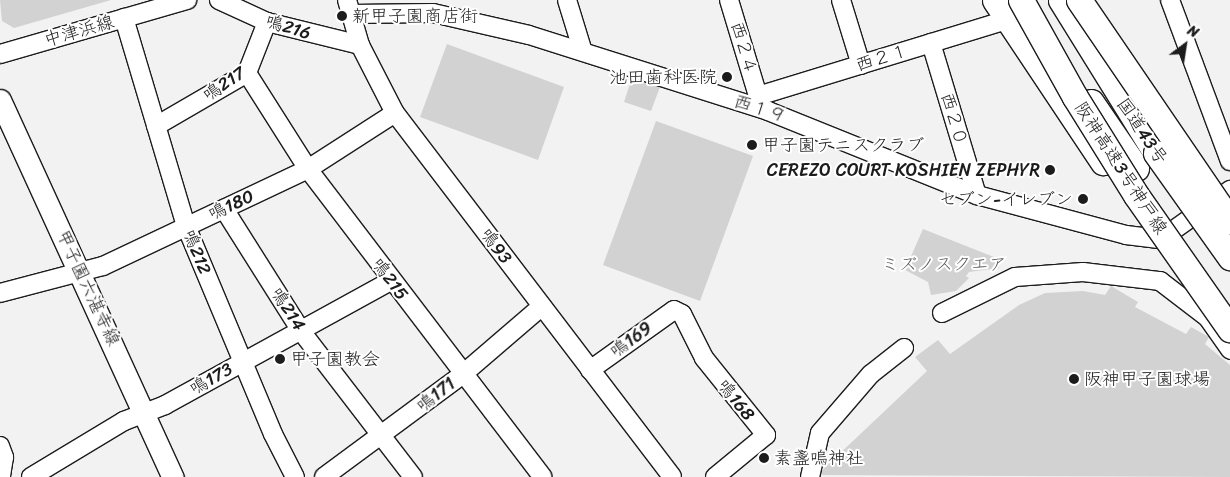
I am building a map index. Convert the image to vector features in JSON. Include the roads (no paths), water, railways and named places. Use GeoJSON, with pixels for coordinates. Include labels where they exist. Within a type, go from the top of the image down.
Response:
{"type":"FeatureCollection","features":[{"type":"Feature","properties":{"kind":"highway","name":"阪神高速3号神戸線"},"geometry":{"type":"LineString","coordinates":[[1021,0],[1075,97],[1136,195],[1230,329]]}},
{"type":"Feature","properties":{"kind":"highway","name":"国道43号"},"geometry":{"type":"LineString","coordinates":[[1028,0],[1136,168],[1230,299]]}},
{"type":"Feature","properties":{"kind":"highway","name":"国道43号"},"geometry":{"type":"LineString","coordinates":[[1061,0],[1156,153],[1230,257]]}},
{"type":"Feature","properties":{"kind":"highway"},"geometry":{"type":"LineString","coordinates":[[1079,0],[1230,221]]}},
{"type":"Feature","properties":{"kind":"highway"},"geometry":{"type":"LineString","coordinates":[[1093,0],[1228,197]]}},
{"type":"Feature","properties":{"kind":"highway"},"geometry":{"type":"LineString","coordinates":[[1000,10],[1097,154],[1230,333]]}},
{"type":"Feature","properties":{"kind":"main road","name":"甲子園六湛寺線"},"geometry":{"type":"LineString","coordinates":[[0,100],[80,270],[173,477]]}},
{"type":"Feature","properties":{"kind":"street","name":"中津浜線"},"geometry":{"type":"LineString","coordinates":[[0,54],[187,0]]}},
{"type":"Feature","properties":{"kind":"street","name":"鳴216"},"geometry":{"type":"LineString","coordinates":[[219,0],[267,22],[360,45]]}},
{"type":"Feature","properties":{"kind":"street"},"geometry":{"type":"LineString","coordinates":[[568,0],[583,52]]}},
{"type":"Feature","properties":{"kind":"street","name":"西２４"},"geometry":{"type":"LineString","coordinates":[[729,0],[754,101]]}},
{"type":"Feature","properties":{"kind":"street"},"geometry":{"type":"LineString","coordinates":[[841,0],[861,65]]}},
{"type":"Feature","properties":{"kind":"street"},"geometry":{"type":"LineString","coordinates":[[1170,0],[1230,162]]}},
{"type":"Feature","properties":{"kind":"street","name":"西１９"},"geometry":{"type":"LineString","coordinates":[[349,7],[433,14],[529,36],[754,101],[976,195],[1088,226],[1161,239]]}},
{"type":"Feature","properties":{"kind":"street","name":"鳴93"},"geometry":{"type":"LineString","coordinates":[[349,7],[360,45],[395,113],[672,477]]}},
{"type":"Feature","properties":{"kind":"street","name":"西２１"},"geometry":{"type":"LineString","coordinates":[[754,101],[931,43],[1000,10]]}},
{"type":"Feature","properties":{"kind":"street","name":"鳴212"},"geometry":{"type":"LineString","coordinates":[[124,18],[186,226],[242,362],[295,477]]}},
{"type":"Feature","properties":{"kind":"street","name":"鳴217"},"geometry":{"type":"LineString","coordinates":[[156,126],[247,73],[267,22]]}},
{"type":"Feature","properties":{"kind":"street","name":"西２０"},"geometry":{"type":"LineString","coordinates":[[931,43],[976,195]]}},
{"type":"Feature","properties":{"kind":"street","name":"鳴215"},"geometry":{"type":"LineString","coordinates":[[247,73],[308,169],[391,281],[543,477]]}},
{"type":"Feature","properties":{"kind":"street","name":"鳴180"},"geometry":{"type":"LineString","coordinates":[[0,293],[80,270],[104,266],[308,169],[395,113]]}},
{"type":"Feature","properties":{"kind":"street"},"geometry":{"type":"LineString","coordinates":[[1161,239],[1228,197]]}},
{"type":"Feature","properties":{"kind":"street","name":"鳴214"},"geometry":{"type":"LineString","coordinates":[[224,209],[301,331],[413,477]]}},
{"type":"Feature","properties":{"kind":"street"},"geometry":{"type":"LineString","coordinates":[[942,313],[1015,277],[1083,272],[1160,281],[1208,318],[1230,350]]}},
{"type":"Feature","properties":{"kind":"street","name":"鳴173"},"geometry":{"type":"LineString","coordinates":[[31,477],[124,421],[165,405],[391,281]]}},
{"type":"Feature","properties":{"kind":"street","name":"鳴171"},"geometry":{"type":"LineString","coordinates":[[324,477],[382,436],[463,374],[542,306]]}},
{"type":"Feature","properties":{"kind":"street","name":"鳴169"},"geometry":{"type":"LineString","coordinates":[[590,370],[674,310]]}},
{"type":"Feature","properties":{"kind":"street","name":"鳴168"},"geometry":{"type":"LineString","coordinates":[[674,310],[682,314],[704,358],[766,436],[716,477]]}},
{"type":"Feature","properties":{"kind":"street"},"geometry":{"type":"LineString","coordinates":[[810,477],[820,433],[871,374],[904,348]]}},
{"type":"Feature","properties":{"kind":"street"},"geometry":{"type":"LineString","coordinates":[[0,446],[4,457],[1,477]]}},
{"type":"Feature","properties":{"kind":"place","name":"新甲子園商店街"},"geometry":{"type":"Point","coordinates":[342,16]}},
{"type":"Feature","properties":{"kind":"place","name":"池田歯科医院"},"geometry":{"type":"Point","coordinates":[727,77]}},
{"type":"Feature","properties":{"kind":"place","name":"甲子園テニスクラブ"},"geometry":{"type":"Point","coordinates":[752,145]}},
{"type":"Feature","properties":{"kind":"place","name":"CEREZO COURT KOSHIEN ZEPHYR"},"geometry":{"type":"Point","coordinates":[1050,170]}},
{"type":"Feature","properties":{"kind":"place","name":"セブン-イレブン"},"geometry":{"type":"Point","coordinates":[1083,199]}},
{"type":"Feature","properties":{"kind":"place","name":"甲子園教会"},"geometry":{"type":"Point","coordinates":[280,359]}},
{"type":"Feature","properties":{"kind":"place","name":"阪神甲子園球場"},"geometry":{"type":"Point","coordinates":[1074,379]}},
{"type":"Feature","properties":{"kind":"place","name":"素盞嗚神社"},"geometry":{"type":"Point","coordinates":[764,458]}},
{"type":"Feature","properties":{"kind":"park label","name":"ミズノスクエア"},"geometry":{"type":"Point","coordinates":[944,264]}}]}
